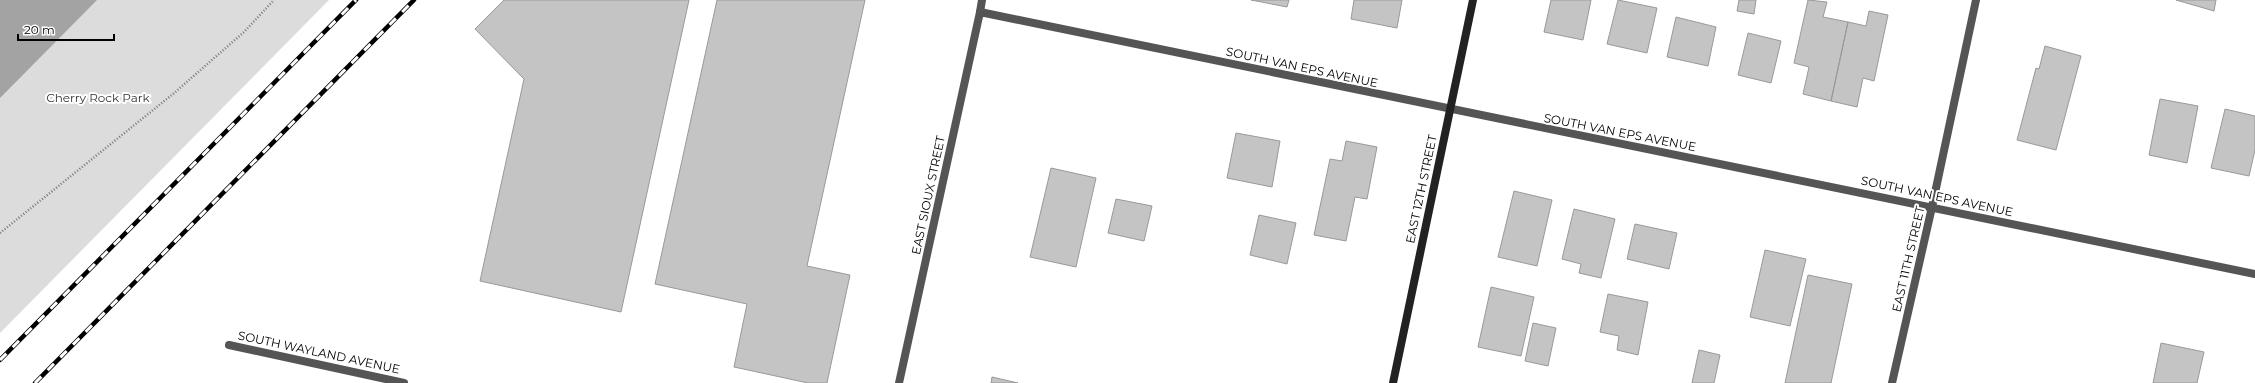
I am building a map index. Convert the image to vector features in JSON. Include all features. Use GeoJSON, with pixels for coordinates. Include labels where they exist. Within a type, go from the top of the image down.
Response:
{"type":"FeatureCollection","features":[{"type":"Feature","properties":{"kind":"street","name":"EAST SIOUX STREET"},"geometry":{"type":"LineString","coordinates":[[899,383],[982,0]]}},
{"type":"Feature","properties":{"kind":"street","name":"EAST 12TH STREET"},"geometry":{"type":"LineString","coordinates":[[1393,383],[1473,0]]}},
{"type":"Feature","properties":{"kind":"street","name":"EAST 11TH STREET"},"geometry":{"type":"LineString","coordinates":[[1892,383],[1932,207],[1976,0]]}},
{"type":"Feature","properties":{"kind":"street","name":"SOUTH VAN EPS AVENUE"},"geometry":{"type":"LineString","coordinates":[[980,12],[1449,110],[1932,207],[2255,274]]}},
{"type":"Feature","properties":{"kind":"street","name":"SOUTH WAYLAND AVENUE"},"geometry":{"type":"LineString","coordinates":[[229,345],[404,383]]}},
{"type":"Feature","properties":{"kind":"path"},"geometry":{"type":"LineString","coordinates":[[0,233],[173,94],[244,32],[274,0]]}},
{"type":"Feature","properties":{"kind":"green space","name":"Cherry Rock Park"},"geometry":{"type":"Polygon","coordinates":[[[0,0],[329,0],[0,333],[0,0]]]}},
{"type":"Feature","properties":{"kind":"shaded area"},"geometry":{"type":"Polygon","coordinates":[[[0,0],[97,0],[0,98],[0,0]]]}},
{"type":"Feature","properties":{"kind":"building"},"geometry":{"type":"Polygon","coordinates":[[[504,0],[689,0],[621,312],[480,281],[524,79],[475,29],[504,0]]]}},
{"type":"Feature","properties":{"kind":"building"},"geometry":{"type":"Polygon","coordinates":[[[717,0],[865,0],[807,266],[850,275],[827,383],[808,383],[734,367],[747,304],[655,284],[717,0]]]}},
{"type":"Feature","properties":{"kind":"building"},"geometry":{"type":"Polygon","coordinates":[[[1251,0],[1289,0],[1287,7],[1251,0]]]}},
{"type":"Feature","properties":{"kind":"building"},"geometry":{"type":"Polygon","coordinates":[[[1354,0],[1402,0],[1397,28],[1351,19],[1354,0]]]}},
{"type":"Feature","properties":{"kind":"building"},"geometry":{"type":"Polygon","coordinates":[[[1551,0],[1591,0],[1583,40],[1544,32],[1551,0]]]}},
{"type":"Feature","properties":{"kind":"building"},"geometry":{"type":"Polygon","coordinates":[[[1618,0],[1657,8],[1647,53],[1607,44],[1618,0]]]}},
{"type":"Feature","properties":{"kind":"building"},"geometry":{"type":"Polygon","coordinates":[[[1739,0],[1756,0],[1754,14],[1737,11],[1739,0]]]}},
{"type":"Feature","properties":{"kind":"building"},"geometry":{"type":"Polygon","coordinates":[[[1808,0],[1827,2],[1823,17],[1848,22],[1831,101],[1803,94],[1809,67],[1794,63],[1808,0]]]}},
{"type":"Feature","properties":{"kind":"building"},"geometry":{"type":"Polygon","coordinates":[[[2176,0],[2216,0],[2214,11],[2176,0]]]}},
{"type":"Feature","properties":{"kind":"building"},"geometry":{"type":"Polygon","coordinates":[[[1869,11],[1888,15],[1874,81],[1863,78],[1857,107],[1831,101],[1848,22],[1866,26],[1869,11]]]}},
{"type":"Feature","properties":{"kind":"building"},"geometry":{"type":"Polygon","coordinates":[[[1676,17],[1716,27],[1708,66],[1667,57],[1676,17]]]}},
{"type":"Feature","properties":{"kind":"building"},"geometry":{"type":"Polygon","coordinates":[[[1748,33],[1781,41],[1771,83],[1738,75],[1748,33]]]}},
{"type":"Feature","properties":{"kind":"building"},"geometry":{"type":"Polygon","coordinates":[[[2045,46],[2081,56],[2056,150],[2017,140],[2036,68],[2039,69],[2045,46]]]}},
{"type":"Feature","properties":{"kind":"building"},"geometry":{"type":"Polygon","coordinates":[[[2160,99],[2198,106],[2187,163],[2149,155],[2160,99]]]}},
{"type":"Feature","properties":{"kind":"building"},"geometry":{"type":"Polygon","coordinates":[[[2225,109],[2255,116],[2255,150],[2249,176],[2211,168],[2225,109]]]}},
{"type":"Feature","properties":{"kind":"building"},"geometry":{"type":"Polygon","coordinates":[[[1236,133],[1280,141],[1272,187],[1227,178],[1236,133]]]}},
{"type":"Feature","properties":{"kind":"building"},"geometry":{"type":"Polygon","coordinates":[[[1346,141],[1377,147],[1367,199],[1355,197],[1346,241],[1314,235],[1330,159],[1342,161],[1346,141]]]}},
{"type":"Feature","properties":{"kind":"building"},"geometry":{"type":"Polygon","coordinates":[[[1051,168],[1096,178],[1076,267],[1030,257],[1051,168]]]}},
{"type":"Feature","properties":{"kind":"building"},"geometry":{"type":"Polygon","coordinates":[[[1514,191],[1552,200],[1537,266],[1498,257],[1514,191]]]}},
{"type":"Feature","properties":{"kind":"building"},"geometry":{"type":"Polygon","coordinates":[[[1116,199],[1152,206],[1144,241],[1108,233],[1116,199]]]}},
{"type":"Feature","properties":{"kind":"building"},"geometry":{"type":"Polygon","coordinates":[[[1574,209],[1615,219],[1601,278],[1579,273],[1581,264],[1562,259],[1574,209]]]}},
{"type":"Feature","properties":{"kind":"building"},"geometry":{"type":"Polygon","coordinates":[[[1259,215],[1296,223],[1287,264],[1250,255],[1259,215]]]}},
{"type":"Feature","properties":{"kind":"building"},"geometry":{"type":"Polygon","coordinates":[[[1635,224],[1677,233],[1669,269],[1627,259],[1635,224]]]}},
{"type":"Feature","properties":{"kind":"building"},"geometry":{"type":"Polygon","coordinates":[[[1765,250],[1806,259],[1790,326],[1750,317],[1765,250]]]}},
{"type":"Feature","properties":{"kind":"building"},"geometry":{"type":"Polygon","coordinates":[[[1808,275],[1852,284],[1831,383],[1785,383],[1808,275]]]}},
{"type":"Feature","properties":{"kind":"building"},"geometry":{"type":"Polygon","coordinates":[[[1491,287],[1534,297],[1521,356],[1478,347],[1491,287]]]}},
{"type":"Feature","properties":{"kind":"building"},"geometry":{"type":"Polygon","coordinates":[[[1608,294],[1648,302],[1638,355],[1617,350],[1619,336],[1600,332],[1608,294]]]}},
{"type":"Feature","properties":{"kind":"building"},"geometry":{"type":"Polygon","coordinates":[[[1533,323],[1556,328],[1548,366],[1525,361],[1533,323]]]}},
{"type":"Feature","properties":{"kind":"building"},"geometry":{"type":"Polygon","coordinates":[[[2161,343],[2204,352],[2197,383],[2153,383],[2161,343]]]}},
{"type":"Feature","properties":{"kind":"building"},"geometry":{"type":"Polygon","coordinates":[[[1699,350],[1720,355],[1714,383],[1692,383],[1699,350]]]}},
{"type":"Feature","properties":{"kind":"building"},"geometry":{"type":"Polygon","coordinates":[[[992,377],[1018,383],[991,383],[992,377]]]}},
{"type":"Feature","properties":{"kind":"railway"},"geometry":{"type":"LineString","coordinates":[[0,360],[356,0]]}},
{"type":"Feature","properties":{"kind":"railway"},"geometry":{"type":"LineString","coordinates":[[35,383],[414,0]]}}]}
